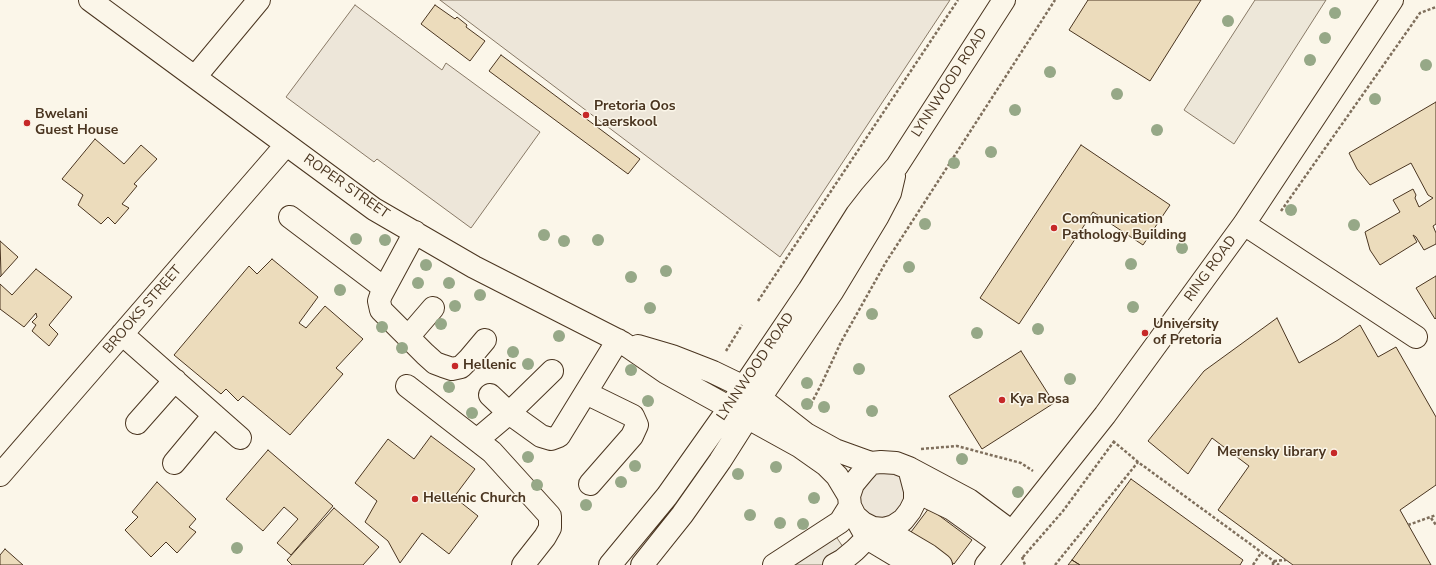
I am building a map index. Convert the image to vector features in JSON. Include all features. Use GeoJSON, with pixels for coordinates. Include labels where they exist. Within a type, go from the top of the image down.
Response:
{"type":"FeatureCollection","features":[{"type":"Feature","properties":{"kind":"street","name":"ROPER STREET"},"geometry":{"type":"LineString","coordinates":[[90,0],[374,209],[474,267],[621,341],[665,372],[785,438],[816,457],[837,476],[851,506]]}},
{"type":"Feature","properties":{"kind":"street"},"geometry":{"type":"LineString","coordinates":[[196,78],[259,0]]}},
{"type":"Feature","properties":{"kind":"street","name":"RING ROAD"},"geometry":{"type":"LineString","coordinates":[[986,565],[1093,430],[1244,224],[1392,0]]}},
{"type":"Feature","properties":{"kind":"street","name":"LYNNWOOD ROAD"},"geometry":{"type":"LineString","coordinates":[[610,565],[739,413],[752,392],[832,292],[878,216],[890,193],[897,166],[1001,1]]}},
{"type":"Feature","properties":{"kind":"street","name":"BROOKS STREET"},"geometry":{"type":"LineString","coordinates":[[0,475],[286,145]]}},
{"type":"Feature","properties":{"kind":"street"},"geometry":{"type":"LineString","coordinates":[[290,217],[384,288]]}},
{"type":"Feature","properties":{"kind":"street"},"geometry":{"type":"LineString","coordinates":[[1244,224],[1416,337]]}},
{"type":"Feature","properties":{"kind":"street"},"geometry":{"type":"LineString","coordinates":[[414,232],[384,288],[379,301],[381,310],[435,362],[452,369],[461,367],[470,359],[485,340]]}},
{"type":"Feature","properties":{"kind":"street"},"geometry":{"type":"LineString","coordinates":[[408,337],[433,308]]}},
{"type":"Feature","properties":{"kind":"street"},"geometry":{"type":"LineString","coordinates":[[122,334],[240,438]]}},
{"type":"Feature","properties":{"kind":"street","name":"ROPER STREET"},"geometry":{"type":"LineString","coordinates":[[621,341],[672,356],[713,372],[752,392],[806,434],[824,445],[871,463]]}},
{"type":"Feature","properties":{"kind":"street"},"geometry":{"type":"LineString","coordinates":[[490,395],[509,413],[541,436],[551,439],[559,436],[586,392],[621,341]]}},
{"type":"Feature","properties":{"kind":"street"},"geometry":{"type":"LineString","coordinates":[[477,440],[509,413],[552,371]]}},
{"type":"Feature","properties":{"kind":"street"},"geometry":{"type":"LineString","coordinates":[[137,423],[175,380]]}},
{"type":"Feature","properties":{"kind":"street"},"geometry":{"type":"LineString","coordinates":[[407,386],[492,452],[550,516],[550,528],[545,537],[523,565]]}},
{"type":"Feature","properties":{"kind":"street"},"geometry":{"type":"LineString","coordinates":[[586,392],[634,416],[637,425],[632,436],[590,484]]}},
{"type":"Feature","properties":{"kind":"street","name":"LYNNWOOD ROAD"},"geometry":{"type":"LineString","coordinates":[[642,565],[699,491],[720,461],[739,413]]}},
{"type":"Feature","properties":{"kind":"street"},"geometry":{"type":"LineString","coordinates":[[174,463],[214,415]]}},
{"type":"Feature","properties":{"kind":"street"},"geometry":{"type":"LineString","coordinates":[[774,565],[840,522],[851,506],[853,484],[871,463],[881,462],[903,466],[969,500],[1007,538]]}},
{"type":"Feature","properties":{"kind":"street"},"geometry":{"type":"LineString","coordinates":[[834,565],[878,532],[894,526],[903,520],[910,511],[914,501],[915,491],[903,466]]}},
{"type":"Feature","properties":{"kind":"street"},"geometry":{"type":"LineString","coordinates":[[915,491],[1007,538]]}},
{"type":"Feature","properties":{"kind":"street"},"geometry":{"type":"LineString","coordinates":[[851,506],[912,565]]}},
{"type":"Feature","properties":{"kind":"street"},"geometry":{"type":"LineString","coordinates":[[878,532],[928,555],[941,565]]}},
{"type":"Feature","properties":{"kind":"path"},"geometry":{"type":"LineString","coordinates":[[758,301],[958,0]]}},
{"type":"Feature","properties":{"kind":"path"},"geometry":{"type":"LineString","coordinates":[[811,404],[841,342],[886,262],[1055,0]]}},
{"type":"Feature","properties":{"kind":"path"},"geometry":{"type":"LineString","coordinates":[[726,351],[742,325]]}},
{"type":"Feature","properties":{"kind":"path"},"geometry":{"type":"LineString","coordinates":[[1093,430],[1114,442],[1138,462],[1279,565]]}},
{"type":"Feature","properties":{"kind":"path"},"geometry":{"type":"LineString","coordinates":[[1019,561],[1064,511],[1114,442]]}},
{"type":"Feature","properties":{"kind":"path"},"geometry":{"type":"LineString","coordinates":[[903,466],[921,449],[957,446],[1021,463],[1072,499]]}},
{"type":"Feature","properties":{"kind":"path"},"geometry":{"type":"LineString","coordinates":[[1055,565],[1138,462]]}},
{"type":"Feature","properties":{"kind":"path"},"geometry":{"type":"LineString","coordinates":[[1408,525],[1436,515]]}},
{"type":"Feature","properties":{"kind":"path"},"geometry":{"type":"LineString","coordinates":[[1431,518],[1436,525]]}},
{"type":"Feature","properties":{"kind":"path"},"geometry":{"type":"LineString","coordinates":[[1254,565],[1262,553]]}},
{"type":"Feature","properties":{"kind":"path"},"geometry":{"type":"LineString","coordinates":[[1022,557],[1025,565]]}},
{"type":"Feature","properties":{"kind":"path"},"geometry":{"type":"LineString","coordinates":[[1273,561],[1286,560]]}},
{"type":"Feature","properties":{"kind":"shaded area"},"geometry":{"type":"Polygon","coordinates":[[[440,0],[950,0],[780,257],[440,0]]]}},
{"type":"Feature","properties":{"kind":"shaded area"},"geometry":{"type":"Polygon","coordinates":[[[1255,0],[1326,0],[1234,144],[1184,110],[1255,0]]]}},
{"type":"Feature","properties":{"kind":"shaded area"},"geometry":{"type":"Polygon","coordinates":[[[355,5],[442,70],[446,63],[540,132],[471,228],[377,159],[374,162],[286,97],[355,5]]]}},
{"type":"Feature","properties":{"kind":"shaded area"},"geometry":{"type":"Polygon","coordinates":[[[878,469],[901,475],[908,489],[899,513],[883,519],[867,513],[861,507],[858,499],[860,483],[878,469]]]}},
{"type":"Feature","properties":{"kind":"shaded area"},"geometry":{"type":"Polygon","coordinates":[[[833,532],[845,550],[824,565],[784,565],[833,532]]]}},
{"type":"Feature","properties":{"kind":"building"},"geometry":{"type":"Polygon","coordinates":[[[1088,0],[1201,0],[1150,81],[1069,30],[1088,0]]]}},
{"type":"Feature","properties":{"kind":"building"},"geometry":{"type":"Polygon","coordinates":[[[435,5],[455,19],[457,17],[467,25],[466,27],[485,41],[470,61],[421,24],[435,5]]]}},
{"type":"Feature","properties":{"kind":"building"},"geometry":{"type":"Polygon","coordinates":[[[501,55],[640,159],[628,174],[489,71],[501,55]]]}},
{"type":"Feature","properties":{"kind":"building"},"geometry":{"type":"Polygon","coordinates":[[[1436,102],[1436,224],[1433,226],[1436,233],[1436,244],[1424,250],[1416,237],[1413,235],[1417,242],[1380,265],[1370,250],[1365,232],[1400,212],[1393,200],[1413,189],[1419,207],[1433,198],[1428,195],[1411,163],[1370,185],[1357,169],[1349,153],[1436,102]]]}},
{"type":"Feature","properties":{"kind":"building"},"geometry":{"type":"Polygon","coordinates":[[[95,139],[124,164],[141,145],[157,159],[134,184],[137,186],[122,204],[129,208],[115,224],[108,217],[101,224],[78,205],[83,195],[62,179],[95,139]]]}},
{"type":"Feature","properties":{"kind":"building","name":"Communication Pathology Building"},"geometry":{"type":"Polygon","coordinates":[[[1081,145],[1170,205],[1143,245],[1093,212],[1019,324],[980,298],[1081,145]]]}},
{"type":"Feature","properties":{"kind":"building"},"geometry":{"type":"Polygon","coordinates":[[[0,241],[18,257],[1,276],[0,241]]]}},
{"type":"Feature","properties":{"kind":"building"},"geometry":{"type":"Polygon","coordinates":[[[272,259],[318,297],[299,323],[306,328],[325,306],[363,339],[336,368],[343,374],[290,435],[243,396],[238,401],[226,389],[221,394],[174,355],[249,266],[257,274],[272,259]]]}},
{"type":"Feature","properties":{"kind":"building"},"geometry":{"type":"Polygon","coordinates":[[[36,269],[72,297],[49,325],[58,334],[49,346],[32,331],[36,325],[32,322],[37,317],[36,313],[24,327],[0,309],[0,284],[12,295],[36,269]]]}},
{"type":"Feature","properties":{"kind":"building"},"geometry":{"type":"Polygon","coordinates":[[[1436,276],[1436,318],[1435,319],[1416,288],[1436,276]]]}},
{"type":"Feature","properties":{"kind":"building","name":"Merensky library"},"geometry":{"type":"Polygon","coordinates":[[[1277,318],[1299,363],[1360,325],[1378,357],[1396,347],[1436,417],[1436,485],[1400,510],[1431,565],[1293,565],[1218,510],[1249,466],[1212,438],[1188,474],[1148,441],[1204,371],[1277,318]]]}},
{"type":"Feature","properties":{"kind":"building","name":"Kya Rosa"},"geometry":{"type":"Polygon","coordinates":[[[1021,351],[1054,403],[982,449],[949,396],[1021,351]]]}},
{"type":"Feature","properties":{"kind":"building","name":"Hellenic Church"},"geometry":{"type":"Polygon","coordinates":[[[431,436],[475,469],[454,497],[478,516],[449,554],[422,533],[400,563],[388,541],[365,522],[377,501],[355,483],[388,439],[414,459],[431,436]]]}},
{"type":"Feature","properties":{"kind":"building"},"geometry":{"type":"Polygon","coordinates":[[[268,450],[333,506],[291,555],[277,543],[298,519],[284,507],[263,531],[226,499],[268,450]]]}},
{"type":"Feature","properties":{"kind":"building"},"geometry":{"type":"Polygon","coordinates":[[[1131,479],[1243,560],[1240,565],[1080,565],[1072,560],[1131,479]]]}},
{"type":"Feature","properties":{"kind":"building"},"geometry":{"type":"Polygon","coordinates":[[[157,482],[196,519],[189,527],[196,532],[177,553],[166,542],[151,557],[125,530],[138,517],[132,512],[157,482]]]}},
{"type":"Feature","properties":{"kind":"building"},"geometry":{"type":"Polygon","coordinates":[[[334,508],[379,547],[363,565],[292,565],[287,560],[334,508]]]}},
{"type":"Feature","properties":{"kind":"building"},"geometry":{"type":"Polygon","coordinates":[[[929,508],[972,540],[954,564],[911,532],[929,508]]]}},
{"type":"Feature","properties":{"kind":"building"},"geometry":{"type":"Polygon","coordinates":[[[5,549],[23,565],[0,565],[0,555],[5,549]]]}},
{"type":"Feature","properties":{"kind":"building"},"geometry":{"type":"Polygon","coordinates":[[[1072,560],[1080,565],[1068,565],[1072,560]]]}},
{"type":"Feature","properties":{"kind":"place","name":"Pretoria Oos Laerskool"},"geometry":{"type":"Point","coordinates":[586,115]}},
{"type":"Feature","properties":{"kind":"place","name":"Bwelani Guest House"},"geometry":{"type":"Point","coordinates":[27,123]}},
{"type":"Feature","properties":{"kind":"place","name":"Communication Pathology Building"},"geometry":{"type":"Point","coordinates":[1054,228]}},
{"type":"Feature","properties":{"kind":"place","name":"University of Pretoria"},"geometry":{"type":"Point","coordinates":[1145,333]}},
{"type":"Feature","properties":{"kind":"place","name":"Hellenic"},"geometry":{"type":"Point","coordinates":[455,366]}},
{"type":"Feature","properties":{"kind":"place","name":"Kya Rosa"},"geometry":{"type":"Point","coordinates":[1002,400]}},
{"type":"Feature","properties":{"kind":"place","name":"Merensky library"},"geometry":{"type":"Point","coordinates":[1334,453]}},
{"type":"Feature","properties":{"kind":"place","name":"Hellenic Church"},"geometry":{"type":"Point","coordinates":[415,499]}}]}
